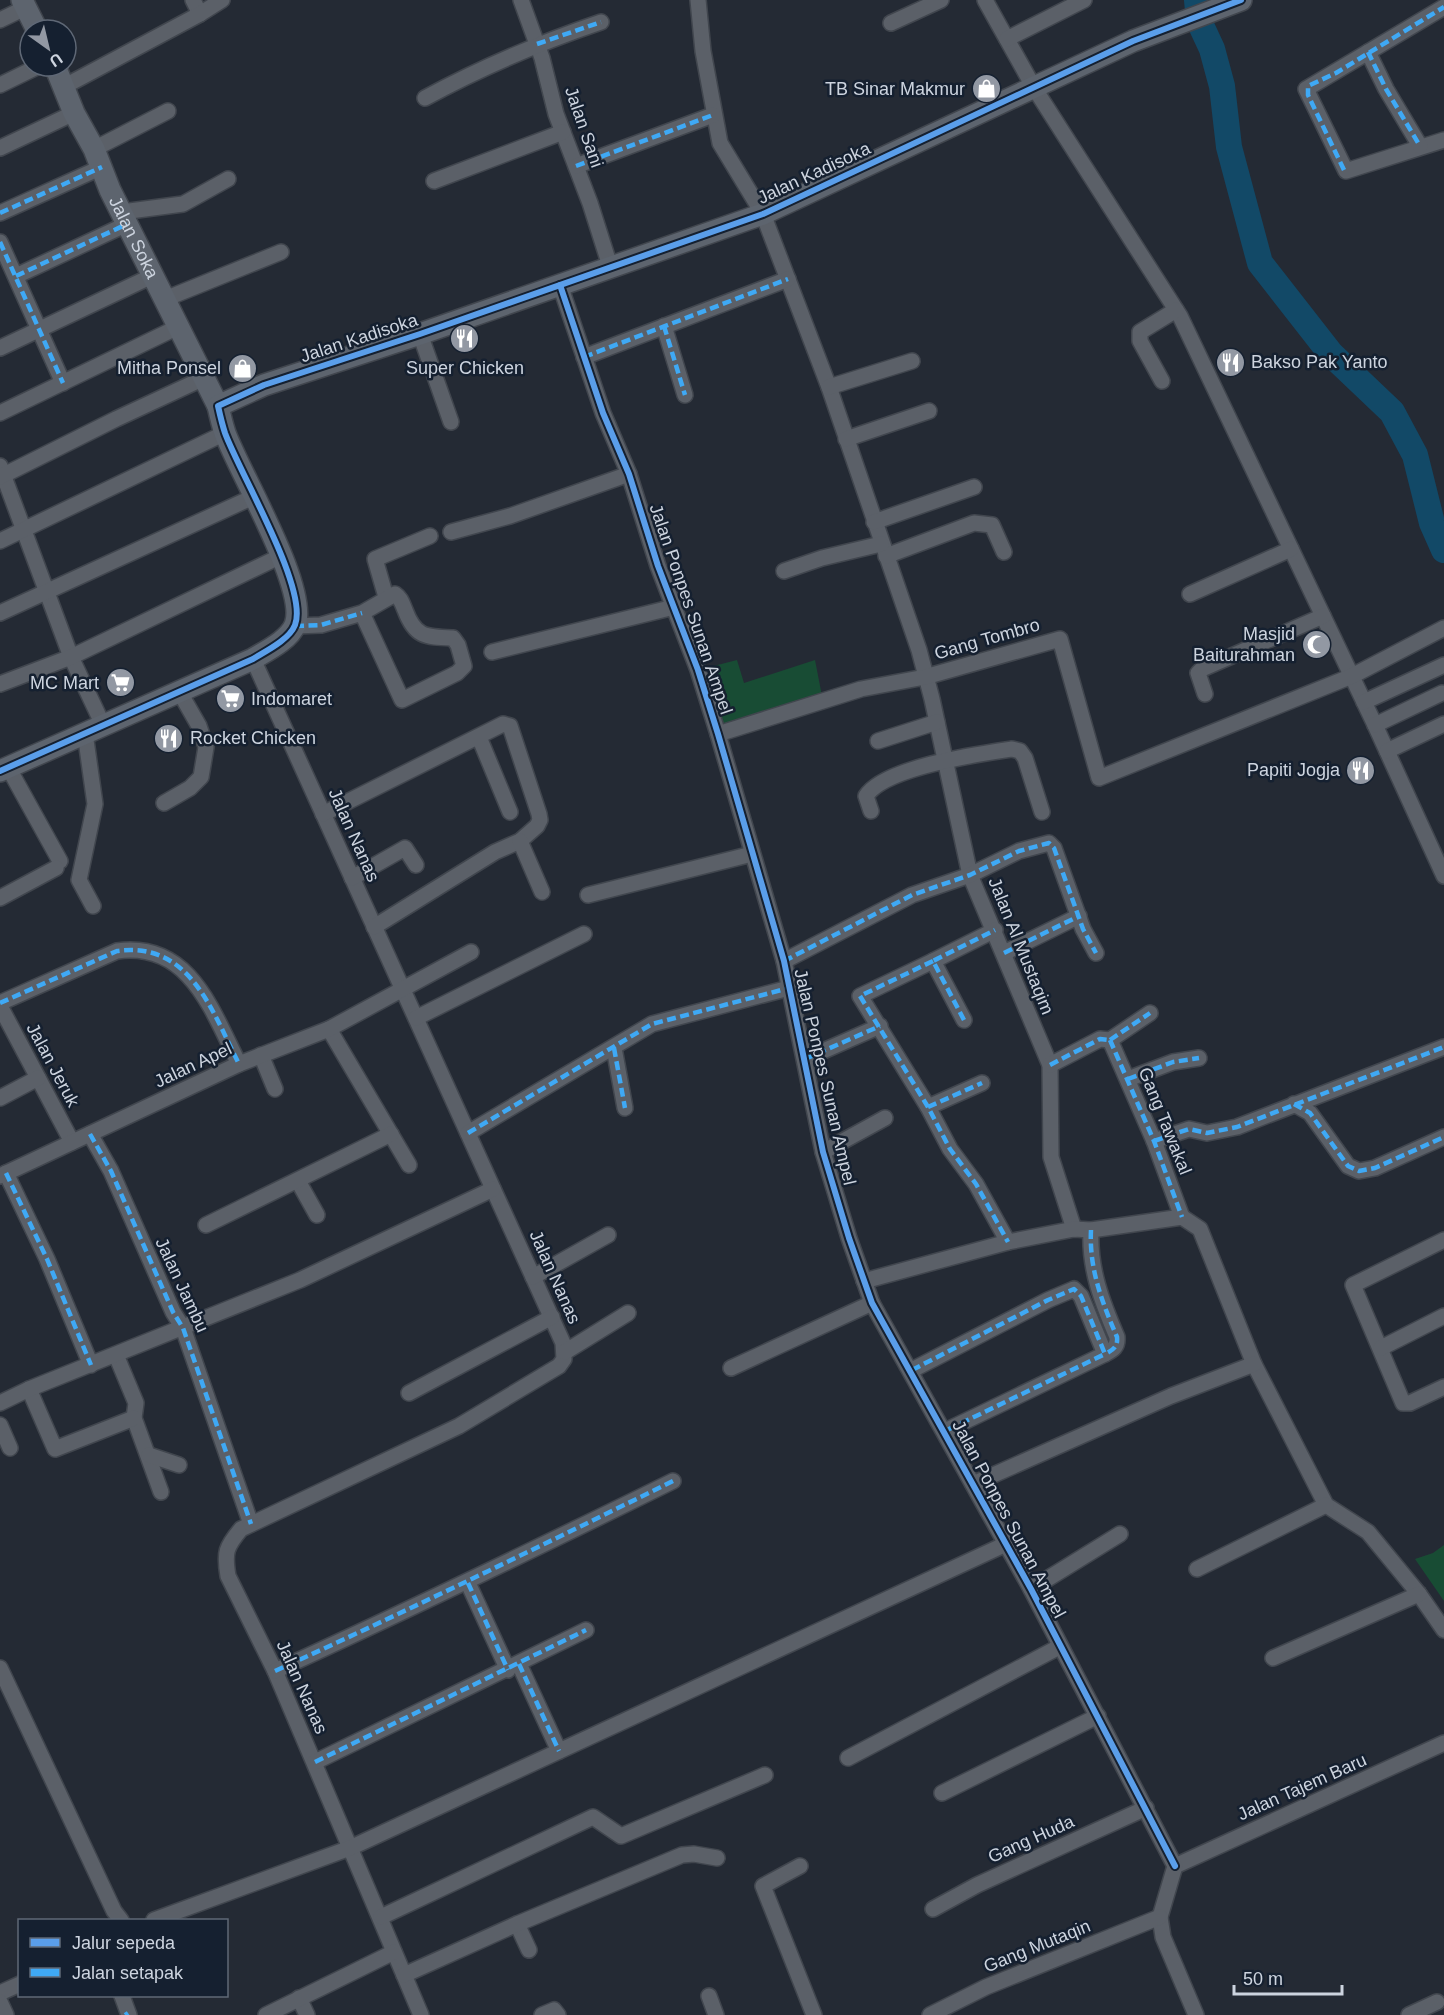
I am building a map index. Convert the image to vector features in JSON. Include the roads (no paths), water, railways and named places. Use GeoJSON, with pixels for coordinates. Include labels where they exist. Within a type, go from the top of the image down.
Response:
{"type":"FeatureCollection","features":[{"type":"Feature","properties":{"kind":"street"},"geometry":{"type":"LineString","coordinates":[[193,0],[201,14]]}},
{"type":"Feature","properties":{"kind":"street"},"geometry":{"type":"LineString","coordinates":[[65,86],[201,14],[222,0]]}},
{"type":"Feature","properties":{"kind":"street","name":"Jalan Sani"},"geometry":{"type":"LineString","coordinates":[[521,0],[537,44],[563,132],[610,266]]}},
{"type":"Feature","properties":{"kind":"street","name":"Jalan Al Mustaqim"},"geometry":{"type":"LineString","coordinates":[[698,0],[713,115],[724,151],[763,214],[829,387],[919,650],[946,759],[970,875],[1050,1065],[1050,1157],[1074,1229]]}},
{"type":"Feature","properties":{"kind":"street"},"geometry":{"type":"LineString","coordinates":[[891,23],[941,0]]}},
{"type":"Feature","properties":{"kind":"street"},"geometry":{"type":"LineString","coordinates":[[985,0],[1033,86],[1176,310],[1376,725],[1444,876]]}},
{"type":"Feature","properties":{"kind":"street"},"geometry":{"type":"LineString","coordinates":[[1007,39],[1084,0]]}},
{"type":"Feature","properties":{"kind":"street","name":"Jalan Kadisoka"},"geometry":{"type":"LineString","coordinates":[[218,406],[264,385],[420,334],[763,214],[1033,86],[1182,22],[1241,0]]}},
{"type":"Feature","properties":{"kind":"street"},"geometry":{"type":"LineString","coordinates":[[0,20],[24,4],[31,18]]}},
{"type":"Feature","properties":{"kind":"street"},"geometry":{"type":"LineString","coordinates":[[1444,8],[1306,89],[1344,170],[1352,170],[1419,146],[1444,140]]}},
{"type":"Feature","properties":{"kind":"street"},"geometry":{"type":"LineString","coordinates":[[425,98],[475,71],[537,44],[601,22]]}},
{"type":"Feature","properties":{"kind":"street"},"geometry":{"type":"LineString","coordinates":[[1368,52],[1386,89],[1419,146]]}},
{"type":"Feature","properties":{"kind":"street"},"geometry":{"type":"LineString","coordinates":[[0,85],[18,76]]}},
{"type":"Feature","properties":{"kind":"street","name":"Jalan Soka"},"geometry":{"type":"LineString","coordinates":[[61,78],[74,114],[98,158],[152,276],[218,406]]}},
{"type":"Feature","properties":{"kind":"street"},"geometry":{"type":"LineString","coordinates":[[0,213],[98,158],[168,111]]}},
{"type":"Feature","properties":{"kind":"street"},"geometry":{"type":"LineString","coordinates":[[0,148],[74,114]]}},
{"type":"Feature","properties":{"kind":"street"},"geometry":{"type":"LineString","coordinates":[[576,166],[713,115]]}},
{"type":"Feature","properties":{"kind":"street"},"geometry":{"type":"LineString","coordinates":[[434,181],[563,132]]}},
{"type":"Feature","properties":{"kind":"street"},"geometry":{"type":"LineString","coordinates":[[16,276],[124,218],[183,204],[228,179]]}},
{"type":"Feature","properties":{"kind":"street"},"geometry":{"type":"LineString","coordinates":[[0,242],[63,382]]}},
{"type":"Feature","properties":{"kind":"street"},"geometry":{"type":"LineString","coordinates":[[165,299],[281,252]]}},
{"type":"Feature","properties":{"kind":"street"},"geometry":{"type":"LineString","coordinates":[[0,348],[152,276]]}},
{"type":"Feature","properties":{"kind":"street"},"geometry":{"type":"LineString","coordinates":[[584,357],[788,279]]}},
{"type":"Feature","properties":{"kind":"street","name":"Jalan Ponpes Sunan Ampel"},"geometry":{"type":"LineString","coordinates":[[560,285],[698,670],[718,734],[784,961],[823,1152],[872,1303],[912,1370],[1031,1589],[1059,1647],[1098,1716],[1175,1866]]}},
{"type":"Feature","properties":{"kind":"street"},"geometry":{"type":"LineString","coordinates":[[1162,381],[1140,340],[1140,332],[1176,310]]}},
{"type":"Feature","properties":{"kind":"street"},"geometry":{"type":"LineString","coordinates":[[664,326],[686,395]]}},
{"type":"Feature","properties":{"kind":"street"},"geometry":{"type":"LineString","coordinates":[[0,412],[178,327]]}},
{"type":"Feature","properties":{"kind":"street"},"geometry":{"type":"LineString","coordinates":[[420,334],[451,422]]}},
{"type":"Feature","properties":{"kind":"street"},"geometry":{"type":"LineString","coordinates":[[829,387],[912,362]]}},
{"type":"Feature","properties":{"kind":"street"},"geometry":{"type":"LineString","coordinates":[[93,906],[79,880],[95,804],[94,729],[71,657],[1,473],[204,378]]}},
{"type":"Feature","properties":{"kind":"street"},"geometry":{"type":"LineString","coordinates":[[0,898],[58,864],[4,769],[253,659],[285,638],[295,626],[297,613],[295,602],[281,556],[225,433],[218,406]]}},
{"type":"Feature","properties":{"kind":"street"},"geometry":{"type":"LineString","coordinates":[[846,439],[929,411]]}},
{"type":"Feature","properties":{"kind":"street"},"geometry":{"type":"LineString","coordinates":[[0,541],[225,433]]}},
{"type":"Feature","properties":{"kind":"street"},"geometry":{"type":"LineString","coordinates":[[452,532],[510,516],[628,474]]}},
{"type":"Feature","properties":{"kind":"street"},"geometry":{"type":"LineString","coordinates":[[874,522],[974,488]]}},
{"type":"Feature","properties":{"kind":"street"},"geometry":{"type":"LineString","coordinates":[[0,613],[253,497]]}},
{"type":"Feature","properties":{"kind":"street"},"geometry":{"type":"LineString","coordinates":[[784,571],[822,558],[884,550],[974,523],[992,525],[1004,552]]}},
{"type":"Feature","properties":{"kind":"street"},"geometry":{"type":"LineString","coordinates":[[387,597],[375,559],[430,536]]}},
{"type":"Feature","properties":{"kind":"street"},"geometry":{"type":"LineString","coordinates":[[1190,594],[1291,549]]}},
{"type":"Feature","properties":{"kind":"street"},"geometry":{"type":"LineString","coordinates":[[0,684],[71,657],[281,556]]}},
{"type":"Feature","properties":{"kind":"street"},"geometry":{"type":"LineString","coordinates":[[295,626],[321,624],[362,613],[393,594],[400,598],[411,626],[420,634],[453,638],[458,645],[464,666],[457,673],[402,700],[362,613]]}},
{"type":"Feature","properties":{"kind":"street"},"geometry":{"type":"LineString","coordinates":[[492,652],[674,608]]}},
{"type":"Feature","properties":{"kind":"street"},"geometry":{"type":"LineString","coordinates":[[1205,694],[1198,672],[1202,669],[1323,616]]}},
{"type":"Feature","properties":{"kind":"street"},"geometry":{"type":"LineString","coordinates":[[1352,676],[1444,628]]}},
{"type":"Feature","properties":{"kind":"street","name":"Gang Tombro"},"geometry":{"type":"LineString","coordinates":[[924,677],[1061,639],[1099,778],[1352,676]]}},
{"type":"Feature","properties":{"kind":"street","name":"Jalan Nanas"},"geometry":{"type":"LineString","coordinates":[[253,659],[552,1317],[565,1352],[564,1359],[559,1365],[459,1426],[241,1529],[228,1545],[225,1560],[228,1576],[275,1671],[421,2015]]}},
{"type":"Feature","properties":{"kind":"street"},"geometry":{"type":"LineString","coordinates":[[1364,702],[1444,664]]}},
{"type":"Feature","properties":{"kind":"street"},"geometry":{"type":"LineString","coordinates":[[718,734],[861,689],[924,677]]}},
{"type":"Feature","properties":{"kind":"street"},"geometry":{"type":"LineString","coordinates":[[164,803],[190,788],[201,777],[206,747],[199,726],[179,691]]}},
{"type":"Feature","properties":{"kind":"street"},"geometry":{"type":"LineString","coordinates":[[1376,725],[1442,693]]}},
{"type":"Feature","properties":{"kind":"street"},"geometry":{"type":"LineString","coordinates":[[878,741],[937,722]]}},
{"type":"Feature","properties":{"kind":"street"},"geometry":{"type":"LineString","coordinates":[[323,814],[505,723],[510,726],[540,820],[520,841],[495,852],[374,927]]}},
{"type":"Feature","properties":{"kind":"street"},"geometry":{"type":"LineString","coordinates":[[1387,750],[1444,724]]}},
{"type":"Feature","properties":{"kind":"street"},"geometry":{"type":"LineString","coordinates":[[479,737],[510,812]]}},
{"type":"Feature","properties":{"kind":"street"},"geometry":{"type":"LineString","coordinates":[[871,811],[866,796],[879,783],[946,759],[1012,749],[1020,751],[1042,812]]}},
{"type":"Feature","properties":{"kind":"street"},"geometry":{"type":"LineString","coordinates":[[520,841],[542,892]]}},
{"type":"Feature","properties":{"kind":"street"},"geometry":{"type":"LineString","coordinates":[[784,961],[912,895],[970,875],[1019,851],[1049,843],[1054,848],[1079,916],[1096,954]]}},
{"type":"Feature","properties":{"kind":"street"},"geometry":{"type":"LineString","coordinates":[[352,878],[405,848],[416,865]]}},
{"type":"Feature","properties":{"kind":"street"},"geometry":{"type":"LineString","coordinates":[[588,895],[753,854]]}},
{"type":"Feature","properties":{"kind":"street"},"geometry":{"type":"LineString","coordinates":[[1004,953],[1079,916]]}},
{"type":"Feature","properties":{"kind":"street"},"geometry":{"type":"LineString","coordinates":[[994,930],[860,996],[928,1107],[950,1149],[976,1184],[1008,1242]]}},
{"type":"Feature","properties":{"kind":"street"},"geometry":{"type":"LineString","coordinates":[[416,1018],[584,934]]}},
{"type":"Feature","properties":{"kind":"street"},"geometry":{"type":"LineString","coordinates":[[0,1005],[117,951],[138,948],[182,968],[200,986],[239,1064]]}},
{"type":"Feature","properties":{"kind":"street","name":"Jalan Apel"},"geometry":{"type":"LineString","coordinates":[[3,1175],[239,1064],[329,1029],[471,952]]}},
{"type":"Feature","properties":{"kind":"street"},"geometry":{"type":"LineString","coordinates":[[933,961],[964,1020]]}},
{"type":"Feature","properties":{"kind":"street"},"geometry":{"type":"LineString","coordinates":[[468,1133],[652,1024],[789,988]]}},
{"type":"Feature","properties":{"kind":"street","name":"Jalan Jeruk"},"geometry":{"type":"LineString","coordinates":[[0,1005],[72,1142]]}},
{"type":"Feature","properties":{"kind":"street"},"geometry":{"type":"LineString","coordinates":[[1050,1065],[1100,1039],[1110,1040],[1150,1012]]}},
{"type":"Feature","properties":{"kind":"street"},"geometry":{"type":"LineString","coordinates":[[805,1059],[880,1026]]}},
{"type":"Feature","properties":{"kind":"street"},"geometry":{"type":"LineString","coordinates":[[329,1029],[409,1165]]}},
{"type":"Feature","properties":{"kind":"street","name":"Gang Tawakal"},"geometry":{"type":"LineString","coordinates":[[1110,1040],[1154,1141],[1182,1217]]}},
{"type":"Feature","properties":{"kind":"street"},"geometry":{"type":"LineString","coordinates":[[1154,1141],[1189,1129],[1207,1133],[1237,1127],[1444,1047]]}},
{"type":"Feature","properties":{"kind":"street"},"geometry":{"type":"LineString","coordinates":[[614,1048],[625,1108]]}},
{"type":"Feature","properties":{"kind":"street"},"geometry":{"type":"LineString","coordinates":[[261,1055],[275,1089]]}},
{"type":"Feature","properties":{"kind":"street"},"geometry":{"type":"LineString","coordinates":[[1128,1079],[1173,1062],[1200,1058]]}},
{"type":"Feature","properties":{"kind":"street"},"geometry":{"type":"LineString","coordinates":[[0,1098],[38,1078]]}},
{"type":"Feature","properties":{"kind":"street"},"geometry":{"type":"LineString","coordinates":[[928,1107],[982,1083]]}},
{"type":"Feature","properties":{"kind":"street"},"geometry":{"type":"LineString","coordinates":[[1294,1104],[1310,1113],[1348,1166],[1359,1171],[1375,1168],[1444,1137]]}},
{"type":"Feature","properties":{"kind":"street"},"geometry":{"type":"LineString","coordinates":[[823,1152],[885,1118]]}},
{"type":"Feature","properties":{"kind":"street","name":"Jalan Jambu"},"geometry":{"type":"LineString","coordinates":[[90,1134],[111,1171],[173,1312],[183,1328],[251,1524]]}},
{"type":"Feature","properties":{"kind":"street"},"geometry":{"type":"LineString","coordinates":[[206,1225],[392,1134]]}},
{"type":"Feature","properties":{"kind":"street"},"geometry":{"type":"LineString","coordinates":[[3,1175],[58,1285],[91,1365]]}},
{"type":"Feature","properties":{"kind":"street"},"geometry":{"type":"LineString","coordinates":[[298,1181],[317,1215]]}},
{"type":"Feature","properties":{"kind":"street"},"geometry":{"type":"LineString","coordinates":[[0,1403],[29,1389],[300,1280],[493,1189]]}},
{"type":"Feature","properties":{"kind":"street"},"geometry":{"type":"LineString","coordinates":[[864,1281],[1008,1242],[1074,1229],[1091,1230],[1182,1217],[1200,1229],[1254,1364],[1326,1505],[1368,1532],[1419,1594],[1444,1630]]}},
{"type":"Feature","properties":{"kind":"street"},"geometry":{"type":"LineString","coordinates":[[945,1431],[1114,1349],[1117,1337],[1096,1283],[1091,1259],[1091,1230]]}},
{"type":"Feature","properties":{"kind":"street"},"geometry":{"type":"LineString","coordinates":[[533,1277],[608,1235]]}},
{"type":"Feature","properties":{"kind":"street"},"geometry":{"type":"LineString","coordinates":[[1444,1240],[1353,1285],[1403,1404],[1444,1387]]}},
{"type":"Feature","properties":{"kind":"street"},"geometry":{"type":"LineString","coordinates":[[912,1370],[1074,1289],[1081,1296],[1105,1354]]}},
{"type":"Feature","properties":{"kind":"street"},"geometry":{"type":"LineString","coordinates":[[731,1368],[872,1303]]}},
{"type":"Feature","properties":{"kind":"street"},"geometry":{"type":"LineString","coordinates":[[565,1352],[628,1313]]}},
{"type":"Feature","properties":{"kind":"street"},"geometry":{"type":"LineString","coordinates":[[1381,1348],[1444,1316]]}},
{"type":"Feature","properties":{"kind":"street"},"geometry":{"type":"LineString","coordinates":[[409,1393],[552,1317]]}},
{"type":"Feature","properties":{"kind":"street"},"geometry":{"type":"LineString","coordinates":[[116,1355],[136,1403],[134,1418],[162,1492]]}},
{"type":"Feature","properties":{"kind":"street"},"geometry":{"type":"LineString","coordinates":[[973,1484],[1171,1396],[1254,1364]]}},
{"type":"Feature","properties":{"kind":"street"},"geometry":{"type":"LineString","coordinates":[[29,1389],[55,1449],[134,1418]]}},
{"type":"Feature","properties":{"kind":"street"},"geometry":{"type":"LineString","coordinates":[[0,1425],[10,1448]]}},
{"type":"Feature","properties":{"kind":"street"},"geometry":{"type":"LineString","coordinates":[[149,1455],[179,1465]]}},
{"type":"Feature","properties":{"kind":"street"},"geometry":{"type":"LineString","coordinates":[[275,1671],[468,1583],[520,1554],[673,1481]]}},
{"type":"Feature","properties":{"kind":"street"},"geometry":{"type":"LineString","coordinates":[[1197,1569],[1326,1505]]}},
{"type":"Feature","properties":{"kind":"street"},"geometry":{"type":"LineString","coordinates":[[1031,1589],[1120,1534]]}},
{"type":"Feature","properties":{"kind":"street"},"geometry":{"type":"LineString","coordinates":[[157,1919],[350,1848],[1006,1544]]}},
{"type":"Feature","properties":{"kind":"street"},"geometry":{"type":"LineString","coordinates":[[468,1583],[559,1751]]}},
{"type":"Feature","properties":{"kind":"street"},"geometry":{"type":"LineString","coordinates":[[1273,1658],[1419,1594]]}},
{"type":"Feature","properties":{"kind":"street"},"geometry":{"type":"LineString","coordinates":[[315,1762],[586,1630]]}},
{"type":"Feature","properties":{"kind":"street"},"geometry":{"type":"LineString","coordinates":[[848,1758],[1059,1647]]}},
{"type":"Feature","properties":{"kind":"street"},"geometry":{"type":"LineString","coordinates":[[0,1668],[37,1752],[114,1911],[120,1919]]}},
{"type":"Feature","properties":{"kind":"street"},"geometry":{"type":"LineString","coordinates":[[942,1793],[1098,1716]]}},
{"type":"Feature","properties":{"kind":"street","name":"Jalan Tajem Baru"},"geometry":{"type":"LineString","coordinates":[[1175,1866],[1444,1743]]}},
{"type":"Feature","properties":{"kind":"street"},"geometry":{"type":"LineString","coordinates":[[381,1917],[593,1816],[621,1836],[765,1775]]}},
{"type":"Feature","properties":{"kind":"street","name":"Gang Huda"},"geometry":{"type":"LineString","coordinates":[[933,1909],[977,1885],[1146,1808]]}},
{"type":"Feature","properties":{"kind":"street"},"geometry":{"type":"LineString","coordinates":[[404,1975],[517,1924],[681,1855],[694,1854],[717,1858]]}},
{"type":"Feature","properties":{"kind":"street"},"geometry":{"type":"LineString","coordinates":[[800,1866],[763,1886],[814,2015]]}},
{"type":"Feature","properties":{"kind":"street"},"geometry":{"type":"LineString","coordinates":[[1175,1866],[1160,1917],[1163,1937],[1196,2015]]}},
{"type":"Feature","properties":{"kind":"street","name":"Gang Mutaqin"},"geometry":{"type":"LineString","coordinates":[[930,2015],[986,1987],[1160,1917]]}},
{"type":"Feature","properties":{"kind":"street"},"geometry":{"type":"LineString","coordinates":[[517,1924],[529,1950]]}},
{"type":"Feature","properties":{"kind":"street"},"geometry":{"type":"LineString","coordinates":[[266,2015],[394,1952]]}},
{"type":"Feature","properties":{"kind":"street"},"geometry":{"type":"LineString","coordinates":[[0,1993],[18,1985]]}},
{"type":"Feature","properties":{"kind":"street"},"geometry":{"type":"LineString","coordinates":[[709,1996],[716,2015]]}},
{"type":"Feature","properties":{"kind":"street"},"geometry":{"type":"LineString","coordinates":[[123,1997],[128,2014]]}},
{"type":"Feature","properties":{"kind":"street"},"geometry":{"type":"LineString","coordinates":[[299,1998],[307,2015]]}},
{"type":"Feature","properties":{"kind":"street"},"geometry":{"type":"LineString","coordinates":[[0,2002],[6,2015]]}},
{"type":"Feature","properties":{"kind":"street"},"geometry":{"type":"LineString","coordinates":[[1409,2015],[1437,2002]]}},
{"type":"Feature","properties":{"kind":"street"},"geometry":{"type":"LineString","coordinates":[[542,2015],[554,2010],[558,2015]]}},
{"type":"Feature","properties":{"kind":"waterway"},"geometry":{"type":"LineString","coordinates":[[1197,0],[1199,21],[1212,49],[1222,86],[1229,147],[1260,263],[1331,354],[1392,412],[1415,455],[1432,523],[1444,550]]}},
{"type":"Feature","properties":{"kind":"place","name":"TB Sinar Makmur"},"geometry":{"type":"Point","coordinates":[986,89]}},
{"type":"Feature","properties":{"kind":"place","name":"Super Chicken"},"geometry":{"type":"Point","coordinates":[465,339]}},
{"type":"Feature","properties":{"kind":"place","name":"Bakso Pak Yanto"},"geometry":{"type":"Point","coordinates":[1230,362]}},
{"type":"Feature","properties":{"kind":"place","name":"Mitha Ponsel"},"geometry":{"type":"Point","coordinates":[242,368]}},
{"type":"Feature","properties":{"kind":"place","name":"Masjid Baiturahman"},"geometry":{"type":"Point","coordinates":[1316,644]}},
{"type":"Feature","properties":{"kind":"place","name":"MC Mart"},"geometry":{"type":"Point","coordinates":[120,683]}},
{"type":"Feature","properties":{"kind":"place","name":"Indomaret"},"geometry":{"type":"Point","coordinates":[230,699]}},
{"type":"Feature","properties":{"kind":"place","name":"Rocket Chicken"},"geometry":{"type":"Point","coordinates":[169,738]}},
{"type":"Feature","properties":{"kind":"place","name":"Papiti Jogja"},"geometry":{"type":"Point","coordinates":[1361,770]}}]}
